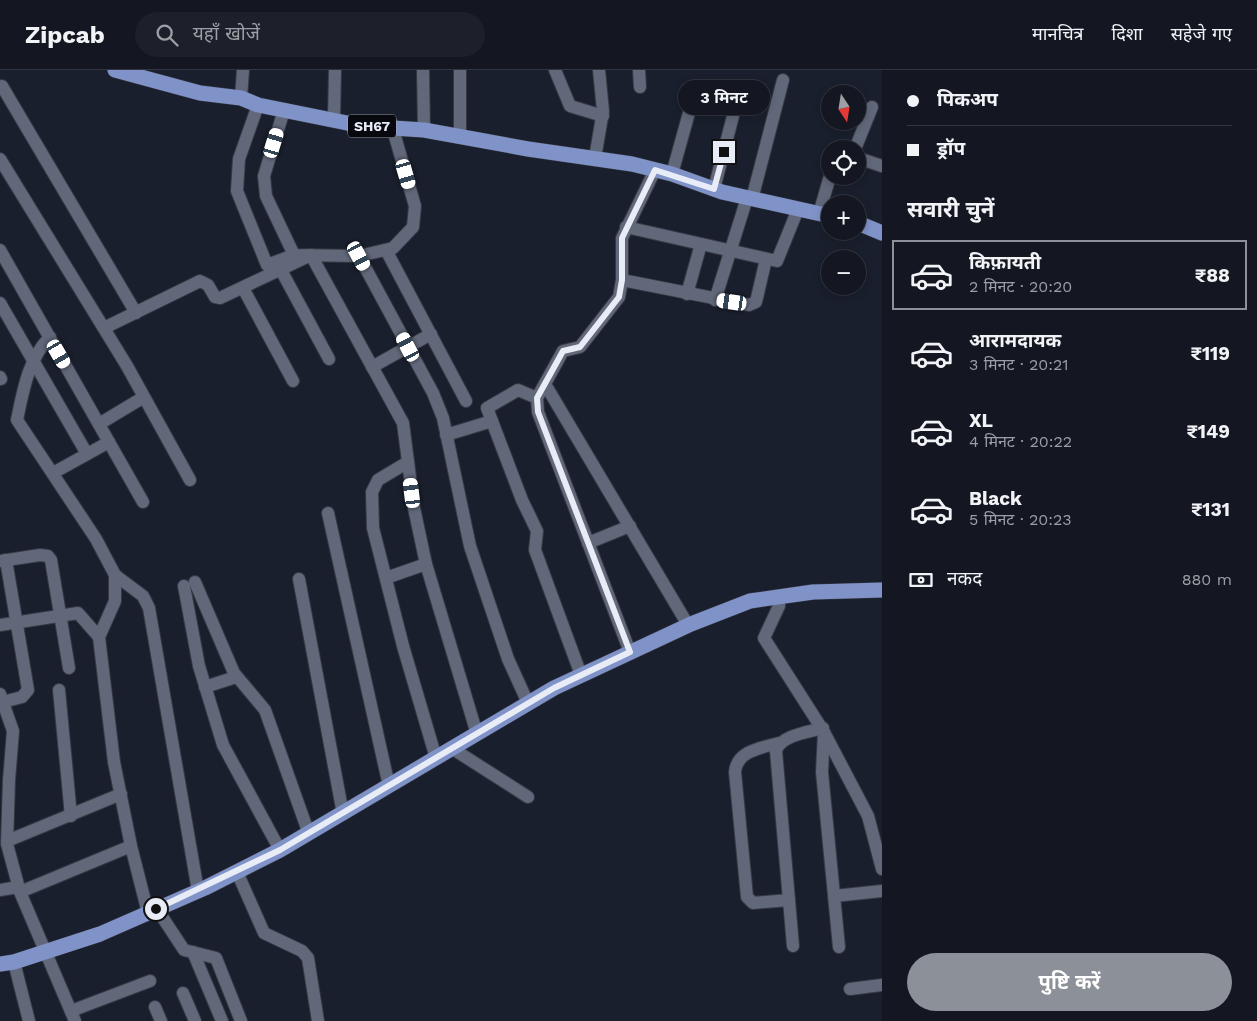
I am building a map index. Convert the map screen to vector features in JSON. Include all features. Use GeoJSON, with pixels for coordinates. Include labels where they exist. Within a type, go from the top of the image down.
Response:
{"type":"FeatureCollection","features":[{"type":"Feature","properties":{"kind":"main road","name":"SH67"},"geometry":{"type":"LineString","coordinates":[[116,70],[200,93],[241,98],[258,104],[362,126],[392,126],[424,130],[644,167],[672,174],[714,189],[821,214]]}},
{"type":"Feature","properties":{"kind":"main road"},"geometry":{"type":"LineString","coordinates":[[866,226],[882,233]]}},
{"type":"Feature","properties":{"kind":"main road"},"geometry":{"type":"LineString","coordinates":[[7,963],[100,934],[238,872],[309,834],[436,758],[453,750],[528,703],[581,675],[688,625],[750,601],[813,592],[882,590]]}},
{"type":"Feature","properties":{"kind":"street"},"geometry":{"type":"LineString","coordinates":[[241,98],[243,70]]}},
{"type":"Feature","properties":{"kind":"street"},"geometry":{"type":"LineString","coordinates":[[334,119],[335,70]]}},
{"type":"Feature","properties":{"kind":"street"},"geometry":{"type":"LineString","coordinates":[[423,70],[424,130]]}},
{"type":"Feature","properties":{"kind":"street"},"geometry":{"type":"LineString","coordinates":[[460,70],[460,136]]}},
{"type":"Feature","properties":{"kind":"street"},"geometry":{"type":"LineString","coordinates":[[555,70],[570,106],[603,116]]}},
{"type":"Feature","properties":{"kind":"street"},"geometry":{"type":"LineString","coordinates":[[595,158],[603,116],[599,70]]}},
{"type":"Feature","properties":{"kind":"street"},"geometry":{"type":"LineString","coordinates":[[639,70],[640,87]]}},
{"type":"Feature","properties":{"kind":"street"},"geometry":{"type":"LineString","coordinates":[[715,300],[730,250],[750,198],[783,80]]}},
{"type":"Feature","properties":{"kind":"street"},"geometry":{"type":"LineString","coordinates":[[2,86],[136,313]]}},
{"type":"Feature","properties":{"kind":"street"},"geometry":{"type":"LineString","coordinates":[[672,174],[692,102]]}},
{"type":"Feature","properties":{"kind":"street"},"geometry":{"type":"LineString","coordinates":[[258,104],[240,159],[237,191],[267,265],[294,255],[359,256],[386,250],[393,248],[413,227],[415,206],[392,126]]}},
{"type":"Feature","properties":{"kind":"street"},"geometry":{"type":"LineString","coordinates":[[859,140],[872,107]]}},
{"type":"Feature","properties":{"kind":"street"},"geometry":{"type":"LineString","coordinates":[[284,110],[264,176],[266,196],[294,255]]}},
{"type":"Feature","properties":{"kind":"street"},"geometry":{"type":"LineString","coordinates":[[714,189],[734,116]]}},
{"type":"Feature","properties":{"kind":"street"},"geometry":{"type":"LineString","coordinates":[[0,159],[104,328],[190,480]]}},
{"type":"Feature","properties":{"kind":"street"},"geometry":{"type":"LineString","coordinates":[[866,161],[882,166]]}},
{"type":"Feature","properties":{"kind":"street"},"geometry":{"type":"LineString","coordinates":[[630,652],[538,412],[537,398],[563,351],[580,347],[619,297],[622,280],[622,238],[644,167]]}},
{"type":"Feature","properties":{"kind":"street"},"geometry":{"type":"LineString","coordinates":[[626,227],[777,262],[798,209]]}},
{"type":"Feature","properties":{"kind":"street"},"geometry":{"type":"LineString","coordinates":[[687,294],[701,244]]}},
{"type":"Feature","properties":{"kind":"street"},"geometry":{"type":"LineString","coordinates":[[0,250],[143,502]]}},
{"type":"Feature","properties":{"kind":"street"},"geometry":{"type":"LineString","coordinates":[[386,250],[466,401]]}},
{"type":"Feature","properties":{"kind":"street"},"geometry":{"type":"LineString","coordinates":[[104,328],[200,281],[208,285],[217,298],[243,288],[311,255]]}},
{"type":"Feature","properties":{"kind":"street"},"geometry":{"type":"LineString","coordinates":[[311,255],[403,423],[414,508],[426,564],[477,734]]}},
{"type":"Feature","properties":{"kind":"street"},"geometry":{"type":"LineString","coordinates":[[359,256],[433,393],[446,435],[470,546],[508,659],[528,703]]}},
{"type":"Feature","properties":{"kind":"street"},"geometry":{"type":"LineString","coordinates":[[622,280],[715,300],[749,305],[756,302],[766,259]]}},
{"type":"Feature","properties":{"kind":"street"},"geometry":{"type":"LineString","coordinates":[[281,270],[329,359]]}},
{"type":"Feature","properties":{"kind":"street"},"geometry":{"type":"LineString","coordinates":[[243,288],[293,381]]}},
{"type":"Feature","properties":{"kind":"street"},"geometry":{"type":"LineString","coordinates":[[2,311],[35,360],[87,454]]}},
{"type":"Feature","properties":{"kind":"street"},"geometry":{"type":"LineString","coordinates":[[372,367],[431,334]]}},
{"type":"Feature","properties":{"kind":"street"},"geometry":{"type":"LineString","coordinates":[[50,337],[42,345],[25,380],[17,420],[54,473],[96,539],[115,575],[143,596],[149,608],[198,891]]}},
{"type":"Feature","properties":{"kind":"street"},"geometry":{"type":"LineString","coordinates":[[545,384],[688,625]]}},
{"type":"Feature","properties":{"kind":"street"},"geometry":{"type":"LineString","coordinates":[[537,398],[518,390],[487,408],[522,500],[537,531],[535,550],[581,675]]}},
{"type":"Feature","properties":{"kind":"street"},"geometry":{"type":"LineString","coordinates":[[99,424],[144,397]]}},
{"type":"Feature","properties":{"kind":"street"},"geometry":{"type":"LineString","coordinates":[[446,435],[492,421]]}},
{"type":"Feature","properties":{"kind":"street"},"geometry":{"type":"LineString","coordinates":[[54,473],[109,442]]}},
{"type":"Feature","properties":{"kind":"street"},"geometry":{"type":"LineString","coordinates":[[408,462],[378,480],[372,492],[373,528],[436,758]]}},
{"type":"Feature","properties":{"kind":"street"},"geometry":{"type":"LineString","coordinates":[[328,513],[389,786]]}},
{"type":"Feature","properties":{"kind":"street"},"geometry":{"type":"LineString","coordinates":[[588,543],[630,526]]}},
{"type":"Feature","properties":{"kind":"street"},"geometry":{"type":"LineString","coordinates":[[69,668],[53,566],[48,556],[40,555],[3,561],[17,622],[28,690],[22,697],[2,698],[13,731],[4,781],[5,843],[19,889],[73,1016],[150,980]]}},
{"type":"Feature","properties":{"kind":"street"},"geometry":{"type":"LineString","coordinates":[[386,578],[426,564]]}},
{"type":"Feature","properties":{"kind":"street"},"geometry":{"type":"LineString","coordinates":[[115,575],[114,601],[99,637],[114,762],[131,846],[152,911],[183,948],[217,959],[242,1021]]}},
{"type":"Feature","properties":{"kind":"street"},"geometry":{"type":"LineString","coordinates":[[299,580],[343,814]]}},
{"type":"Feature","properties":{"kind":"street"},"geometry":{"type":"LineString","coordinates":[[280,850],[226,753],[199,666],[189,584],[236,677],[265,710],[309,834]]}},
{"type":"Feature","properties":{"kind":"street"},"geometry":{"type":"LineString","coordinates":[[779,597],[779,607],[765,633],[765,639],[824,730],[868,816],[882,870]]}},
{"type":"Feature","properties":{"kind":"street"},"geometry":{"type":"LineString","coordinates":[[0,625],[78,613],[99,637]]}},
{"type":"Feature","properties":{"kind":"street"},"geometry":{"type":"LineString","coordinates":[[205,687],[236,677]]}},
{"type":"Feature","properties":{"kind":"street"},"geometry":{"type":"LineString","coordinates":[[59,690],[71,816]]}},
{"type":"Feature","properties":{"kind":"street"},"geometry":{"type":"LineString","coordinates":[[789,900],[753,903],[747,897],[735,766],[741,757],[779,743],[824,730]]}},
{"type":"Feature","properties":{"kind":"street"},"geometry":{"type":"LineString","coordinates":[[824,730],[822,772],[839,947]]}},
{"type":"Feature","properties":{"kind":"street"},"geometry":{"type":"LineString","coordinates":[[779,743],[776,754],[794,946]]}},
{"type":"Feature","properties":{"kind":"street"},"geometry":{"type":"LineString","coordinates":[[453,750],[528,797]]}},
{"type":"Feature","properties":{"kind":"street"},"geometry":{"type":"LineString","coordinates":[[5,843],[121,794]]}},
{"type":"Feature","properties":{"kind":"street"},"geometry":{"type":"LineString","coordinates":[[0,890],[19,889],[131,846]]}},
{"type":"Feature","properties":{"kind":"street"},"geometry":{"type":"LineString","coordinates":[[238,872],[264,933],[306,954],[318,1021]]}},
{"type":"Feature","properties":{"kind":"street"},"geometry":{"type":"LineString","coordinates":[[834,896],[882,891]]}},
{"type":"Feature","properties":{"kind":"street"},"geometry":{"type":"LineString","coordinates":[[193,952],[222,1021]]}},
{"type":"Feature","properties":{"kind":"street"},"geometry":{"type":"LineString","coordinates":[[7,963],[29,1021]]}},
{"type":"Feature","properties":{"kind":"street"},"geometry":{"type":"LineString","coordinates":[[850,989],[882,985]]}},
{"type":"Feature","properties":{"kind":"street"},"geometry":{"type":"LineString","coordinates":[[182,993],[195,1021]]}},
{"type":"Feature","properties":{"kind":"street"},"geometry":{"type":"LineString","coordinates":[[155,1007],[162,1021]]}},
{"type":"Feature","properties":{"kind":"route"},"geometry":{"type":"LineString","coordinates":[[156,909],[205,888],[280,850],[436,758],[453,750],[554,688],[630,652],[538,412],[537,398],[563,351],[580,347],[619,297],[622,280],[622,238],[655,170],[714,189],[724,152]]}}]}
